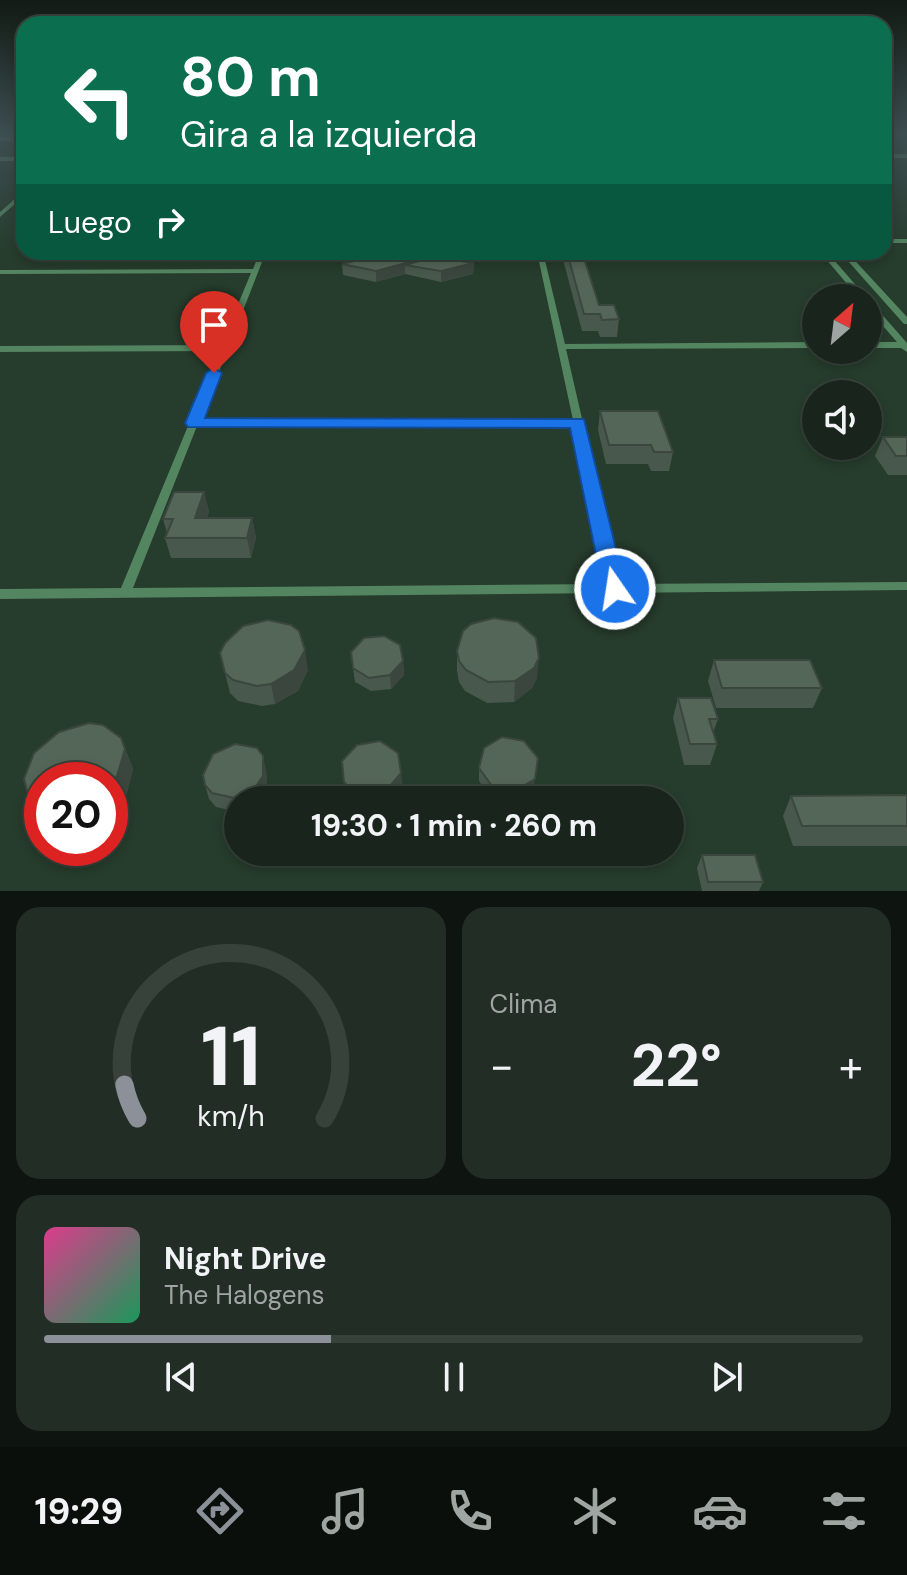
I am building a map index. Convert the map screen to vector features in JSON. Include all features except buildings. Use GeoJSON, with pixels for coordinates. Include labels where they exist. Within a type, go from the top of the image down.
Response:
{"type":"FeatureCollection","features":[{"type":"Feature","properties":{"kind":"lane"},"geometry":{"type":"LineString","coordinates":[[0,215],[16,200]]}},
{"type":"Feature","properties":{"kind":"lane"},"geometry":{"type":"LineString","coordinates":[[125,593],[260,260]]}},
{"type":"Feature","properties":{"kind":"lane"},"geometry":{"type":"LineString","coordinates":[[542,260],[615,589]]}},
{"type":"Feature","properties":{"kind":"lane"},"geometry":{"type":"LineString","coordinates":[[830,260],[851,284]]}},
{"type":"Feature","properties":{"kind":"lane"},"geometry":{"type":"LineString","coordinates":[[850,260],[907,322]]}},
{"type":"Feature","properties":{"kind":"lane"},"geometry":{"type":"LineString","coordinates":[[0,272],[256,271]]}},
{"type":"Feature","properties":{"kind":"lane"},"geometry":{"type":"LineString","coordinates":[[882,319],[906,346]]}},
{"type":"Feature","properties":{"kind":"lane"},"geometry":{"type":"LineString","coordinates":[[561,347],[802,345]]}},
{"type":"Feature","properties":{"kind":"lane"},"geometry":{"type":"LineString","coordinates":[[882,345],[906,346]]}},
{"type":"Feature","properties":{"kind":"lane"},"geometry":{"type":"LineString","coordinates":[[0,349],[224,348]]}},
{"type":"Feature","properties":{"kind":"lane"},"geometry":{"type":"LineString","coordinates":[[194,423],[578,423]]}},
{"type":"Feature","properties":{"kind":"lane"},"geometry":{"type":"LineString","coordinates":[[0,594],[907,586]]}},
{"type":"Feature","properties":{"kind":"shaded area"},"geometry":{"type":"Polygon","coordinates":[[[0,175],[16,175],[16,260],[892,260],[892,175],[907,175],[907,891],[0,891],[0,175]]]}},
{"type":"Feature","properties":{"kind":"route"},"geometry":{"type":"LineString","coordinates":[[214,373],[194,423],[578,423],[615,589]]}}]}
